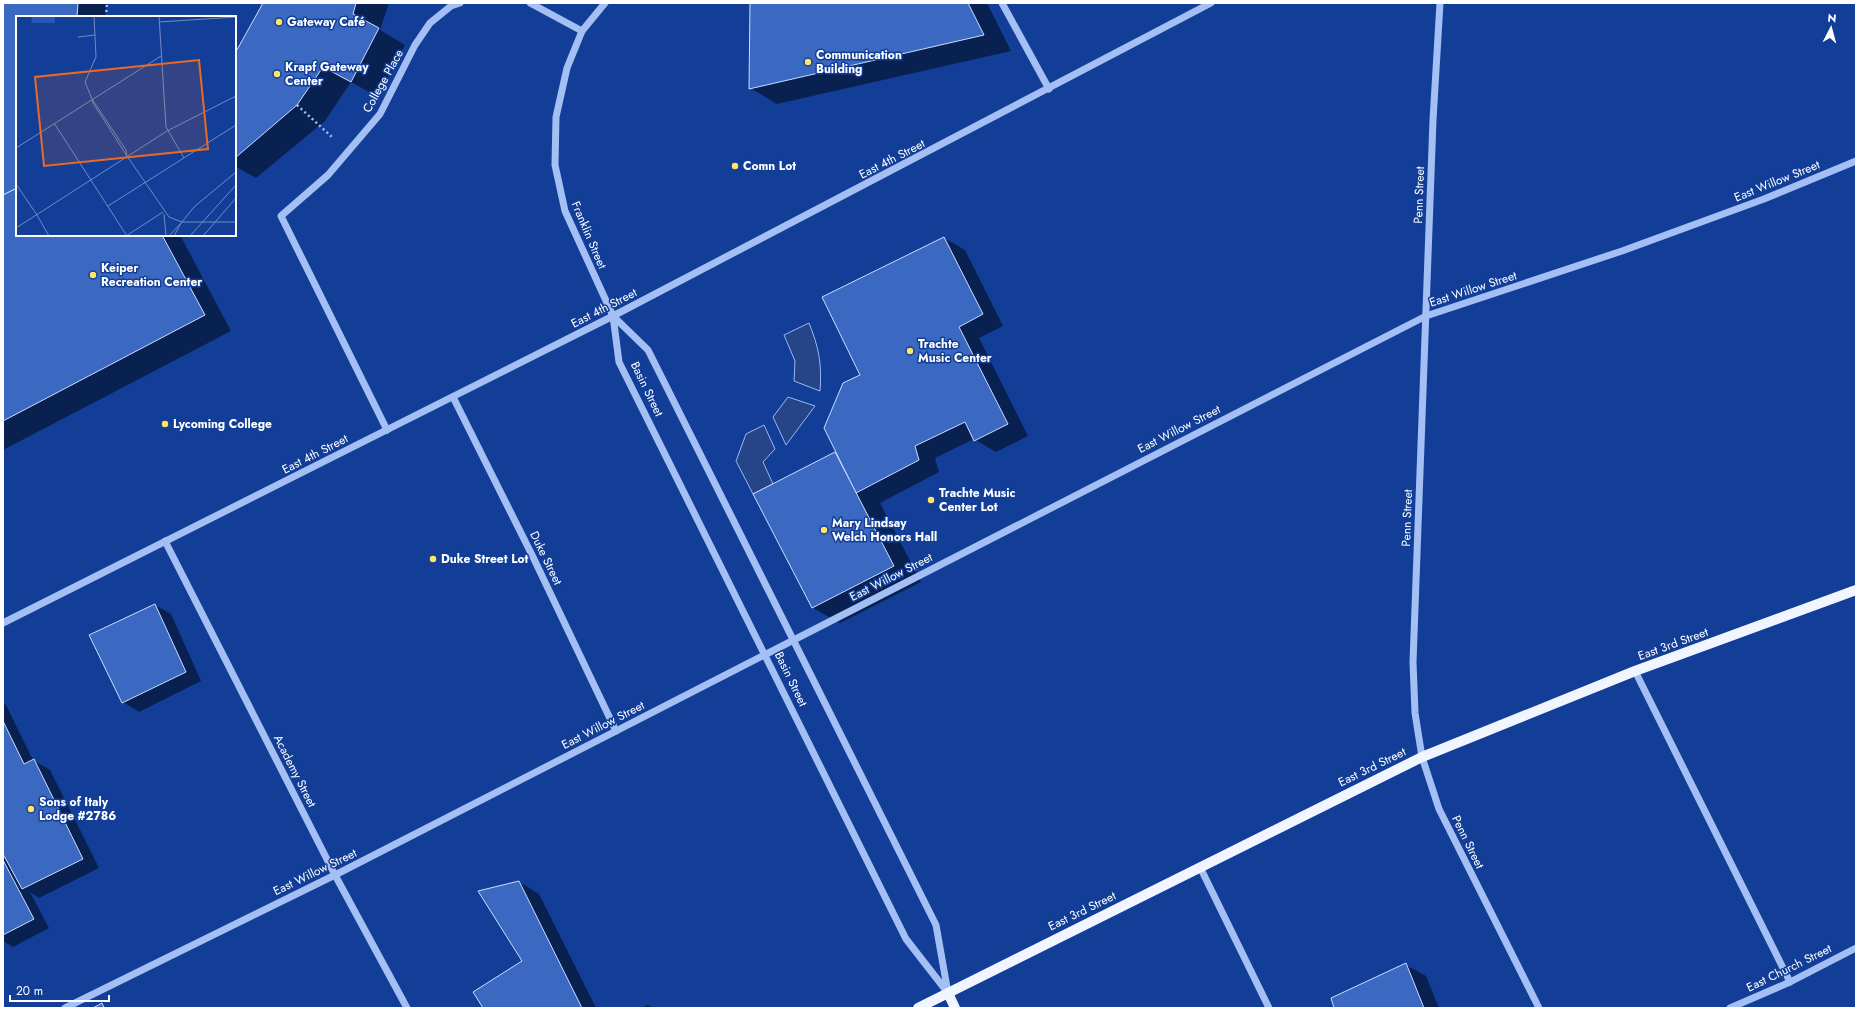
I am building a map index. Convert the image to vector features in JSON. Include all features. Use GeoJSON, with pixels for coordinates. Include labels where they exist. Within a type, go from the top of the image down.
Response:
{"type":"FeatureCollection","features":[{"type":"Feature","properties":{"kind":"main road","name":"East 3rd Street"},"geometry":{"type":"LineString","coordinates":[[918,1008],[1422,757],[1635,672],[1856,590]]}},
{"type":"Feature","properties":{"kind":"main road","name":"Basin Street"},"geometry":{"type":"LineString","coordinates":[[948,993],[955,1008]]}},
{"type":"Feature","properties":{"kind":"street","name":"College Place"},"geometry":{"type":"LineString","coordinates":[[387,430],[281,216],[328,175],[380,114],[415,45],[430,22],[451,6],[460,3]]}},
{"type":"Feature","properties":{"kind":"street"},"geometry":{"type":"LineString","coordinates":[[530,3],[582,31]]}},
{"type":"Feature","properties":{"kind":"street","name":"Franklin Street"},"geometry":{"type":"LineString","coordinates":[[605,3],[582,31],[567,68],[556,117],[555,165],[565,211],[613,316]]}},
{"type":"Feature","properties":{"kind":"street"},"geometry":{"type":"LineString","coordinates":[[1002,3],[1049,89]]}},
{"type":"Feature","properties":{"kind":"street","name":"East 4th Street"},"geometry":{"type":"LineString","coordinates":[[3,623],[613,316],[1211,3]]}},
{"type":"Feature","properties":{"kind":"street","name":"Penn Street"},"geometry":{"type":"LineString","coordinates":[[1440,3],[1433,120],[1413,662],[1415,713],[1422,757],[1439,809],[1539,1008]]}},
{"type":"Feature","properties":{"kind":"street","name":"East Willow Street"},"geometry":{"type":"LineString","coordinates":[[65,1008],[335,875],[1426,316],[1622,252],[1764,199],[1856,160]]}},
{"type":"Feature","properties":{"kind":"street","name":"Basin Street"},"geometry":{"type":"LineString","coordinates":[[613,316],[648,350],[936,925],[948,993]]}},
{"type":"Feature","properties":{"kind":"street","name":"Basin Street"},"geometry":{"type":"LineString","coordinates":[[613,316],[619,362],[906,939],[948,993]]}},
{"type":"Feature","properties":{"kind":"street","name":"Duke Street"},"geometry":{"type":"LineString","coordinates":[[452,397],[533,557],[616,731]]}},
{"type":"Feature","properties":{"kind":"street","name":"Academy Street"},"geometry":{"type":"LineString","coordinates":[[165,541],[335,875],[407,1008]]}},
{"type":"Feature","properties":{"kind":"street"},"geometry":{"type":"LineString","coordinates":[[1635,672],[1790,982]]}},
{"type":"Feature","properties":{"kind":"street"},"geometry":{"type":"LineString","coordinates":[[1200,868],[1269,1008]]}},
{"type":"Feature","properties":{"kind":"street","name":"East Church Street"},"geometry":{"type":"LineString","coordinates":[[1730,1008],[1790,982],[1856,948]]}},
{"type":"Feature","properties":{"kind":"path"},"geometry":{"type":"LineString","coordinates":[[106,16],[107,3]]}},
{"type":"Feature","properties":{"kind":"path"},"geometry":{"type":"LineString","coordinates":[[297,105],[333,138]]}},
{"type":"Feature","properties":{"kind":"water"},"geometry":{"type":"Polygon","coordinates":[[[809,323],[819,356],[821,372],[820,391],[794,381],[795,361],[784,335],[809,323]]]}},
{"type":"Feature","properties":{"kind":"water"},"geometry":{"type":"Polygon","coordinates":[[[788,397],[815,406],[786,445],[773,417],[788,397]]]}},
{"type":"Feature","properties":{"kind":"water"},"geometry":{"type":"Polygon","coordinates":[[[764,425],[775,449],[763,462],[773,484],[753,494],[736,461],[746,434],[764,425]]]}},
{"type":"Feature","properties":{"kind":"building"},"geometry":{"type":"Polygon","coordinates":[[[3,3],[78,3],[77,16],[16,16],[16,188],[3,195],[3,3]]]}},
{"type":"Feature","properties":{"kind":"building","name":"Krapf Gateway Center"},"geometry":{"type":"Polygon","coordinates":[[[263,3],[356,3],[353,14],[379,28],[351,82],[323,67],[297,105],[236,157],[236,51],[263,3]]]}},
{"type":"Feature","properties":{"kind":"building","name":"Communication Building"},"geometry":{"type":"Polygon","coordinates":[[[750,3],[968,3],[984,35],[749,89],[750,3]]]}},
{"type":"Feature","properties":{"kind":"building","name":"Keiper Recreation Center"},"geometry":{"type":"Polygon","coordinates":[[[16,188],[16,236],[163,236],[205,315],[3,421],[3,195],[16,188]]]}},
{"type":"Feature","properties":{"kind":"building","name":"Trachte Music Center"},"geometry":{"type":"Polygon","coordinates":[[[944,237],[983,314],[959,327],[1008,424],[974,441],[965,422],[915,446],[919,460],[856,493],[824,428],[843,383],[860,375],[822,297],[944,237]]]}},
{"type":"Feature","properties":{"kind":"building","name":"Mary Lindsay Welch Honors Hall"},"geometry":{"type":"Polygon","coordinates":[[[835,452],[894,566],[812,608],[753,494],[835,452]]]}},
{"type":"Feature","properties":{"kind":"building"},"geometry":{"type":"Polygon","coordinates":[[[155,604],[186,672],[122,703],[89,635],[155,604]]]}},
{"type":"Feature","properties":{"kind":"building","name":"Sons of Italy Lodge #2786"},"geometry":{"type":"Polygon","coordinates":[[[3,721],[24,764],[34,759],[83,859],[22,889],[3,854],[3,721]]]}},
{"type":"Feature","properties":{"kind":"building"},"geometry":{"type":"Polygon","coordinates":[[[3,860],[34,919],[3,935],[3,860]]]}},
{"type":"Feature","properties":{"kind":"building"},"geometry":{"type":"Polygon","coordinates":[[[519,881],[582,1008],[483,1008],[473,992],[522,961],[478,891],[519,881]]]}},
{"type":"Feature","properties":{"kind":"building"},"geometry":{"type":"Polygon","coordinates":[[[1406,963],[1424,1008],[1334,1008],[1331,998],[1406,963]]]}},
{"type":"Feature","properties":{"kind":"building"},"geometry":{"type":"Polygon","coordinates":[[[102,1003],[104,1008],[93,1008],[102,1003]]]}},
{"type":"Feature","properties":{"kind":"place","name":"Gateway Café"},"geometry":{"type":"Point","coordinates":[279,22]}},
{"type":"Feature","properties":{"kind":"place","name":"Communication Building"},"geometry":{"type":"Point","coordinates":[808,62]}},
{"type":"Feature","properties":{"kind":"place","name":"Krapf Gateway Center"},"geometry":{"type":"Point","coordinates":[277,74]}},
{"type":"Feature","properties":{"kind":"place","name":"Comn Lot"},"geometry":{"type":"Point","coordinates":[735,166]}},
{"type":"Feature","properties":{"kind":"place","name":"Keiper Recreation Center"},"geometry":{"type":"Point","coordinates":[93,275]}},
{"type":"Feature","properties":{"kind":"place","name":"Trachte Music Center"},"geometry":{"type":"Point","coordinates":[910,351]}},
{"type":"Feature","properties":{"kind":"place","name":"Lycoming College"},"geometry":{"type":"Point","coordinates":[165,424]}},
{"type":"Feature","properties":{"kind":"place","name":"Trachte Music Center Lot"},"geometry":{"type":"Point","coordinates":[931,500]}},
{"type":"Feature","properties":{"kind":"place","name":"Mary Lindsay Welch Honors Hall"},"geometry":{"type":"Point","coordinates":[824,530]}},
{"type":"Feature","properties":{"kind":"place","name":"Duke Street Lot"},"geometry":{"type":"Point","coordinates":[433,559]}},
{"type":"Feature","properties":{"kind":"place","name":"Sons of Italy Lodge #2786"},"geometry":{"type":"Point","coordinates":[31,809]}}]}
